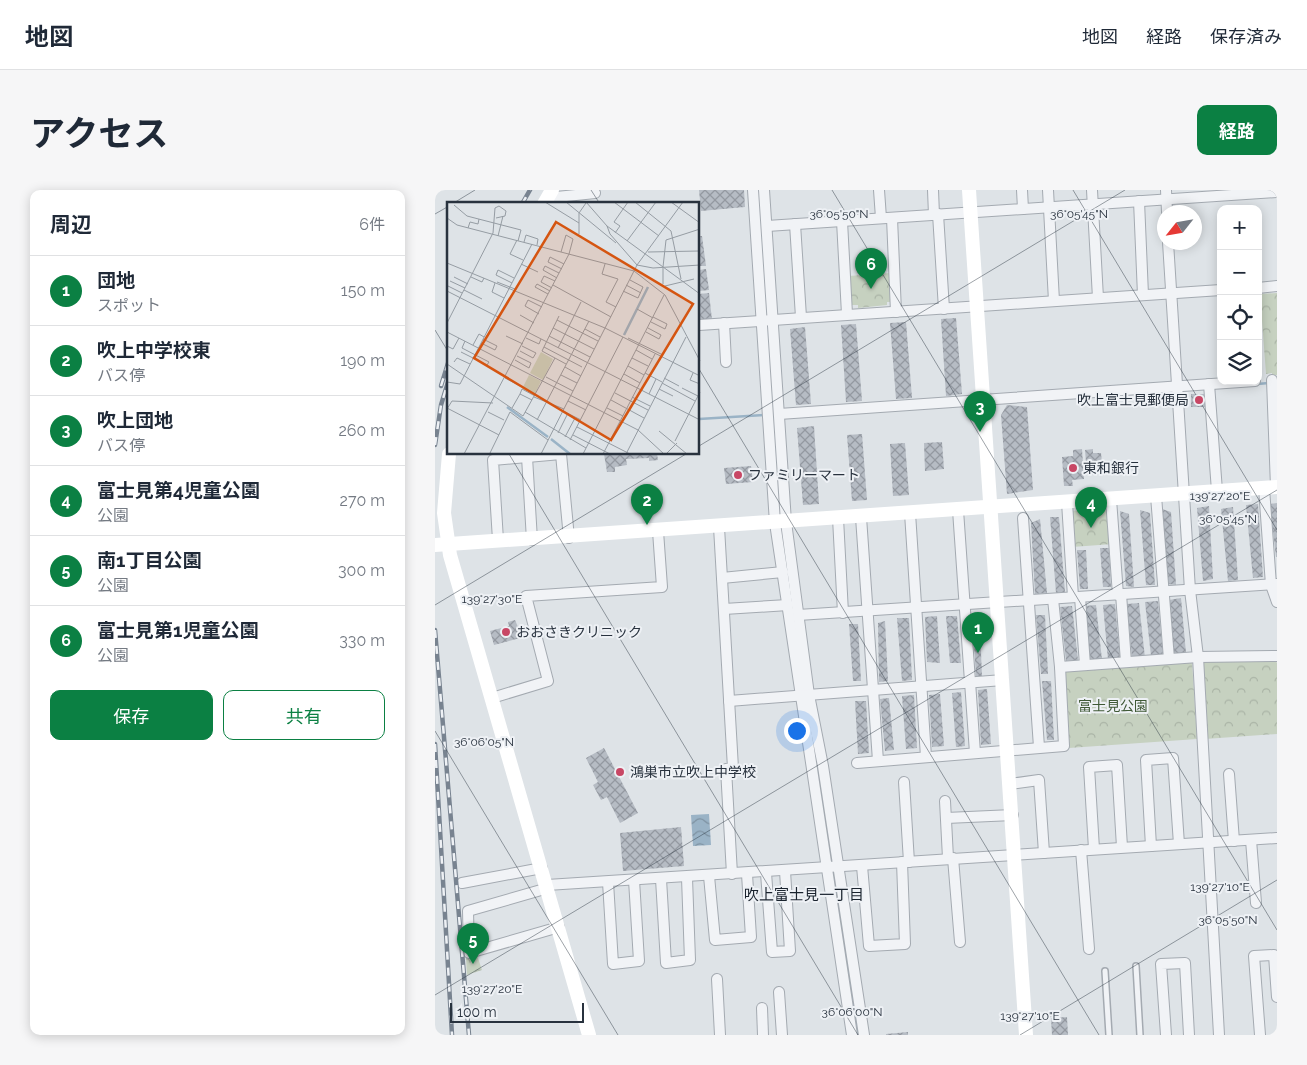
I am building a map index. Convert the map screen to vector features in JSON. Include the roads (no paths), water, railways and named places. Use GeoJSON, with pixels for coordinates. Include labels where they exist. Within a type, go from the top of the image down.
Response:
{"type":"FeatureCollection","features":[{"type":"Feature","properties":{"kind":"street"},"geometry":{"type":"LineString","coordinates":[[753,190],[762,320],[781,522],[798,616],[805,695]]}},
{"type":"Feature","properties":{"kind":"street"},"geometry":{"type":"LineString","coordinates":[[764,190],[779,414],[783,572],[833,868],[864,1035]]}},
{"type":"Feature","properties":{"kind":"street"},"geometry":{"type":"LineString","coordinates":[[879,190],[886,218],[896,312]]}},
{"type":"Feature","properties":{"kind":"street"},"geometry":{"type":"LineString","coordinates":[[933,190],[944,309]]}},
{"type":"Feature","properties":{"kind":"street"},"geometry":{"type":"LineString","coordinates":[[969,190],[1013,815],[1026,1035]]}},
{"type":"Feature","properties":{"kind":"street"},"geometry":{"type":"LineString","coordinates":[[1022,190],[1023,209]]}},
{"type":"Feature","properties":{"kind":"street"},"geometry":{"type":"LineString","coordinates":[[1048,190],[1053,301]]}},
{"type":"Feature","properties":{"kind":"street"},"geometry":{"type":"LineString","coordinates":[[1092,190],[1098,298]]}},
{"type":"Feature","properties":{"kind":"street"},"geometry":{"type":"LineString","coordinates":[[767,226],[1093,204],[1139,200],[1166,194],[1277,192]]}},
{"type":"Feature","properties":{"kind":"street"},"geometry":{"type":"LineString","coordinates":[[548,197],[595,193]]}},
{"type":"Feature","properties":{"kind":"street"},"geometry":{"type":"LineString","coordinates":[[1139,200],[1143,295]]}},
{"type":"Feature","properties":{"kind":"street"},"geometry":{"type":"LineString","coordinates":[[842,221],[847,314]]}},
{"type":"Feature","properties":{"kind":"street"},"geometry":{"type":"LineString","coordinates":[[795,224],[801,317]]}},
{"type":"Feature","properties":{"kind":"street"},"geometry":{"type":"LineString","coordinates":[[1169,250],[1185,494],[1189,590],[1198,657],[1219,1035]]}},
{"type":"Feature","properties":{"kind":"street"},"geometry":{"type":"LineString","coordinates":[[1262,288],[1277,286]]}},
{"type":"Feature","properties":{"kind":"street"},"geometry":{"type":"LineString","coordinates":[[700,325],[1217,290]]}},
{"type":"Feature","properties":{"kind":"street"},"geometry":{"type":"LineString","coordinates":[[723,323],[726,362]]}},
{"type":"Feature","properties":{"kind":"street"},"geometry":{"type":"LineString","coordinates":[[1262,381],[1275,380],[1276,458],[1272,487],[1274,584],[1277,602]]}},
{"type":"Feature","properties":{"kind":"street"},"geometry":{"type":"LineString","coordinates":[[779,414],[1217,383]]}},
{"type":"Feature","properties":{"kind":"street"},"geometry":{"type":"LineString","coordinates":[[1209,384],[1217,491]]}},
{"type":"Feature","properties":{"kind":"street"},"geometry":{"type":"LineString","coordinates":[[449,455],[441,545],[492,698],[589,1035]]}},
{"type":"Feature","properties":{"kind":"street"},"geometry":{"type":"LineString","coordinates":[[498,540],[493,460],[550,455]]}},
{"type":"Feature","properties":{"kind":"street"},"geometry":{"type":"LineString","coordinates":[[561,455],[569,538]]}},
{"type":"Feature","properties":{"kind":"street"},"geometry":{"type":"LineString","coordinates":[[527,457],[533,540]]}},
{"type":"Feature","properties":{"kind":"street"},"geometry":{"type":"LineString","coordinates":[[441,545],[498,540],[569,538],[1272,487]]}},
{"type":"Feature","properties":{"kind":"street"},"geometry":{"type":"LineString","coordinates":[[1156,496],[1169,659]]}},
{"type":"Feature","properties":{"kind":"street"},"geometry":{"type":"LineString","coordinates":[[1111,499],[1126,662]]}},
{"type":"Feature","properties":{"kind":"street"},"geometry":{"type":"LineString","coordinates":[[1067,502],[1085,665]]}},
{"type":"Feature","properties":{"kind":"street"},"geometry":{"type":"LineString","coordinates":[[959,510],[975,753]]}},
{"type":"Feature","properties":{"kind":"street"},"geometry":{"type":"LineString","coordinates":[[910,513],[926,757]]}},
{"type":"Feature","properties":{"kind":"street"},"geometry":{"type":"LineString","coordinates":[[861,517],[878,761]]}},
{"type":"Feature","properties":{"kind":"street"},"geometry":{"type":"LineString","coordinates":[[839,518],[843,613]]}},
{"type":"Feature","properties":{"kind":"street"},"geometry":{"type":"LineString","coordinates":[[1023,518],[1039,747]]}},
{"type":"Feature","properties":{"kind":"street"},"geometry":{"type":"LineString","coordinates":[[719,527],[733,768],[726,769],[732,874]]}},
{"type":"Feature","properties":{"kind":"street"},"geometry":{"type":"LineString","coordinates":[[492,698],[548,681],[526,596],[662,587],[658,531]]}},
{"type":"Feature","properties":{"kind":"street"},"geometry":{"type":"LineString","coordinates":[[722,578],[783,572]]}},
{"type":"Feature","properties":{"kind":"street"},"geometry":{"type":"LineString","coordinates":[[798,616],[1274,584]]}},
{"type":"Feature","properties":{"kind":"street"},"geometry":{"type":"LineString","coordinates":[[857,763],[1064,746],[1060,667],[1053,599]]}},
{"type":"Feature","properties":{"kind":"street"},"geometry":{"type":"LineString","coordinates":[[724,609],[788,605]]}},
{"type":"Feature","properties":{"kind":"street"},"geometry":{"type":"LineString","coordinates":[[1060,667],[1198,657],[1277,656]]}},
{"type":"Feature","properties":{"kind":"street"},"geometry":{"type":"LineString","coordinates":[[729,701],[1003,680]]}},
{"type":"Feature","properties":{"kind":"street"},"geometry":{"type":"LineString","coordinates":[[1151,846],[1146,760],[1173,758],[1179,844]]}},
{"type":"Feature","properties":{"kind":"street"},"geometry":{"type":"LineString","coordinates":[[1094,849],[1089,767],[1117,765],[1122,847]]}},
{"type":"Feature","properties":{"kind":"street"},"geometry":{"type":"LineString","coordinates":[[1229,774],[1234,841]]}},
{"type":"Feature","properties":{"kind":"street"},"geometry":{"type":"LineString","coordinates":[[1010,784],[1039,780],[1044,853]]}},
{"type":"Feature","properties":{"kind":"street"},"geometry":{"type":"LineString","coordinates":[[862,866],[869,946],[905,944],[904,782]]}},
{"type":"Feature","properties":{"kind":"street"},"geometry":{"type":"LineString","coordinates":[[945,801],[960,942]]}},
{"type":"Feature","properties":{"kind":"street"},"geometry":{"type":"LineString","coordinates":[[946,818],[1013,815]]}},
{"type":"Feature","properties":{"kind":"street"},"geometry":{"type":"LineString","coordinates":[[559,927],[469,953],[468,911],[547,887],[862,866],[951,858],[1277,838]]}},
{"type":"Feature","properties":{"kind":"street"},"geometry":{"type":"LineString","coordinates":[[1251,840],[1256,903]]}},
{"type":"Feature","properties":{"kind":"street"},"geometry":{"type":"LineString","coordinates":[[1081,850],[1089,949]]}},
{"type":"Feature","properties":{"kind":"street"},"geometry":{"type":"LineString","coordinates":[[462,883],[542,868]]}},
{"type":"Feature","properties":{"kind":"street"},"geometry":{"type":"LineString","coordinates":[[833,868],[853,1035]]}},
{"type":"Feature","properties":{"kind":"street"},"geometry":{"type":"LineString","coordinates":[[766,872],[772,952],[790,950],[785,871]]}},
{"type":"Feature","properties":{"kind":"street"},"geometry":{"type":"LineString","coordinates":[[709,876],[715,940],[751,937],[747,874]]}},
{"type":"Feature","properties":{"kind":"street"},"geometry":{"type":"LineString","coordinates":[[661,879],[666,963],[690,960],[687,878]]}},
{"type":"Feature","properties":{"kind":"street"},"geometry":{"type":"LineString","coordinates":[[608,882],[613,964],[639,961],[634,880]]}},
{"type":"Feature","properties":{"kind":"street"},"geometry":{"type":"LineString","coordinates":[[1260,1035],[1254,956],[1275,955],[1277,997]]}},
{"type":"Feature","properties":{"kind":"street"},"geometry":{"type":"LineString","coordinates":[[1166,1035],[1161,964],[1185,962],[1189,1035]]}},
{"type":"Feature","properties":{"kind":"street"},"geometry":{"type":"LineString","coordinates":[[717,979],[720,1035]]}},
{"type":"Feature","properties":{"kind":"street"},"geometry":{"type":"LineString","coordinates":[[779,992],[782,1035]]}},
{"type":"Feature","properties":{"kind":"street"},"geometry":{"type":"LineString","coordinates":[[762,1008],[763,1035]]}},
{"type":"Feature","properties":{"kind":"lane"},"geometry":{"type":"LineString","coordinates":[[1136,966],[1140,1035]]}},
{"type":"Feature","properties":{"kind":"lane"},"geometry":{"type":"LineString","coordinates":[[1105,971],[1109,1035]]}},
{"type":"Feature","properties":{"kind":"water"},"geometry":{"type":"Polygon","coordinates":[[[709,814],[711,845],[693,846],[691,815],[709,814]]]}},
{"type":"Feature","properties":{"kind":"waterway"},"geometry":{"type":"LineString","coordinates":[[1262,384],[1269,383]]}},
{"type":"Feature","properties":{"kind":"waterway"},"geometry":{"type":"LineString","coordinates":[[773,411],[779,496]]}},
{"type":"Feature","properties":{"kind":"waterway"},"geometry":{"type":"LineString","coordinates":[[700,419],[765,415]]}},
{"type":"Feature","properties":{"kind":"waterway"},"geometry":{"type":"LineString","coordinates":[[818,773],[832,863]]}},
{"type":"Feature","properties":{"kind":"waterway"},"geometry":{"type":"LineString","coordinates":[[834,873],[859,1035]]}},
{"type":"Feature","properties":{"kind":"railway"},"geometry":{"type":"LineString","coordinates":[[523,202],[530,190]]}},
{"type":"Feature","properties":{"kind":"railway"},"geometry":{"type":"LineString","coordinates":[[441,386],[447,366]]}},
{"type":"Feature","properties":{"kind":"railway"},"geometry":{"type":"LineString","coordinates":[[435,445],[441,405],[447,386]]}},
{"type":"Feature","properties":{"kind":"railway"},"geometry":{"type":"LineString","coordinates":[[435,630],[469,1035]]}},
{"type":"Feature","properties":{"kind":"railway"},"geometry":{"type":"LineString","coordinates":[[435,744],[452,1035]]}},
{"type":"Feature","properties":{"kind":"place","name":"富士見第1児童公園"},"geometry":{"type":"Point","coordinates":[871,289]}},
{"type":"Feature","properties":{"kind":"place","name":"吹上富士見郵便局"},"geometry":{"type":"Point","coordinates":[1199,400]}},
{"type":"Feature","properties":{"kind":"place","name":"吹上団地"},"geometry":{"type":"Point","coordinates":[980,432]}},
{"type":"Feature","properties":{"kind":"place","name":"東和銀行"},"geometry":{"type":"Point","coordinates":[1073,468]}},
{"type":"Feature","properties":{"kind":"place","name":"ファミリーマート"},"geometry":{"type":"Point","coordinates":[738,475]}},
{"type":"Feature","properties":{"kind":"place","name":"吹上中学校東"},"geometry":{"type":"Point","coordinates":[647,525]}},
{"type":"Feature","properties":{"kind":"place","name":"富士見第4児童公園"},"geometry":{"type":"Point","coordinates":[1091,528]}},
{"type":"Feature","properties":{"kind":"place","name":"おおさきクリニック"},"geometry":{"type":"Point","coordinates":[506,632]}},
{"type":"Feature","properties":{"kind":"place","name":"団地"},"geometry":{"type":"Point","coordinates":[978,653]}},
{"type":"Feature","properties":{"kind":"place","name":"鴻巣市立吹上中学校"},"geometry":{"type":"Point","coordinates":[620,772]}},
{"type":"Feature","properties":{"kind":"place","name":"南1丁目公園"},"geometry":{"type":"Point","coordinates":[473,964]}},
{"type":"Feature","properties":{"kind":"district","name":"吹上富士見一丁目"},"geometry":{"type":"Point","coordinates":[804,895]}},
{"type":"Feature","properties":{"kind":"park label","name":"富士見公園"},"geometry":{"type":"Point","coordinates":[1113,706]}}]}
